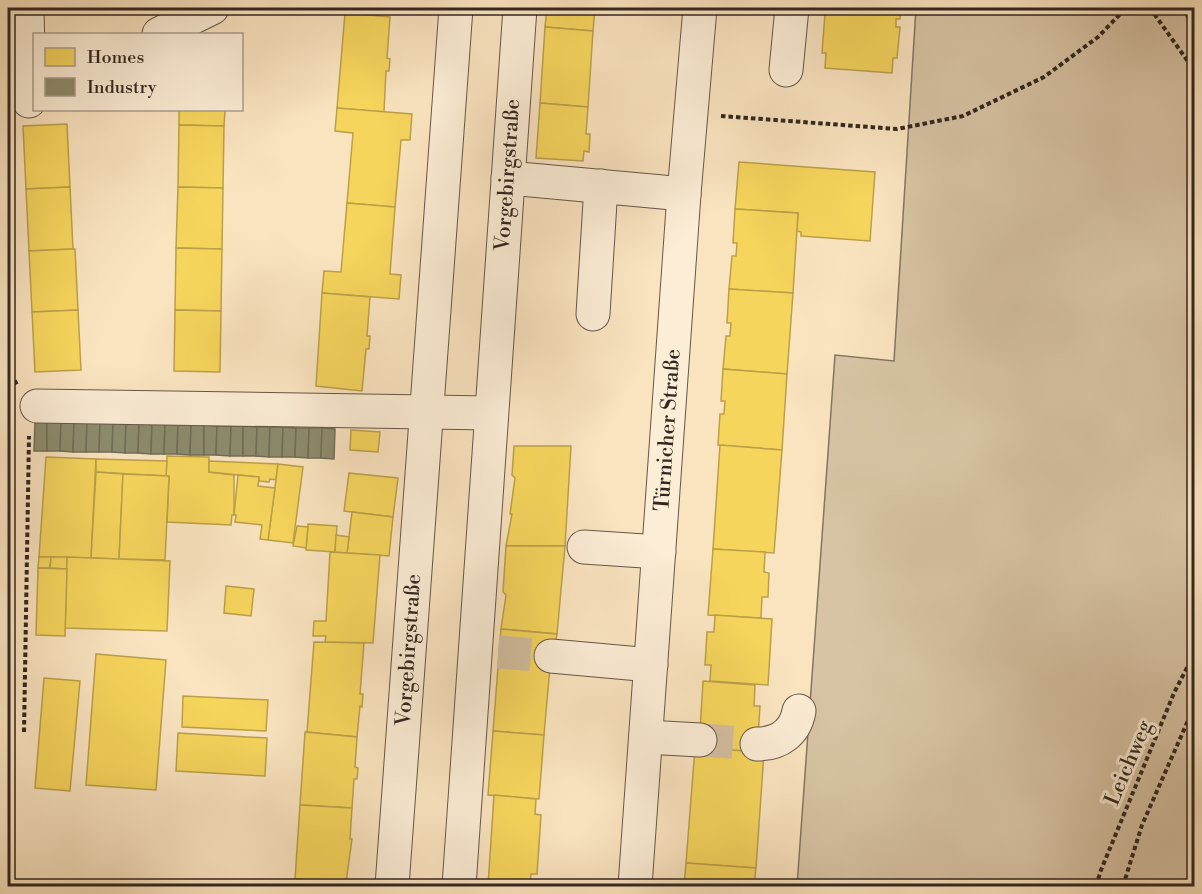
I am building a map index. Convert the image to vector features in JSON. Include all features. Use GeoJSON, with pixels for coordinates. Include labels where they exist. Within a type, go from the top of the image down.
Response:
{"type":"FeatureCollection","features":[{"type":"Feature","properties":{"kind":"street"},"geometry":{"type":"LineString","coordinates":[[24,103],[27,8]]}},
{"type":"Feature","properties":{"kind":"street"},"geometry":{"type":"LineString","coordinates":[[161,33],[212,8]]}},
{"type":"Feature","properties":{"kind":"street","name":"Vorgebirgstraße"},"geometry":{"type":"LineString","coordinates":[[392,886],[456,8]]}},
{"type":"Feature","properties":{"kind":"street","name":"Vorgebirgstraße"},"geometry":{"type":"LineString","coordinates":[[459,886],[486,651],[491,413],[520,8]]}},
{"type":"Feature","properties":{"kind":"street","name":"Türnicher Straße"},"geometry":{"type":"LineString","coordinates":[[635,886],[684,194],[700,8]]}},
{"type":"Feature","properties":{"kind":"street"},"geometry":{"type":"LineString","coordinates":[[786,70],[792,8]]}},
{"type":"Feature","properties":{"kind":"street"},"geometry":{"type":"LineString","coordinates":[[508,178],[684,194]]}},
{"type":"Feature","properties":{"kind":"street"},"geometry":{"type":"LineString","coordinates":[[593,314],[601,186]]}},
{"type":"Feature","properties":{"kind":"street"},"geometry":{"type":"LineString","coordinates":[[37,406],[491,413]]}},
{"type":"Feature","properties":{"kind":"street"},"geometry":{"type":"LineString","coordinates":[[584,547],[659,552]]}},
{"type":"Feature","properties":{"kind":"street"},"geometry":{"type":"LineString","coordinates":[[551,656],[651,665]]}},
{"type":"Feature","properties":{"kind":"street"},"geometry":{"type":"LineString","coordinates":[[757,744],[776,742],[785,736],[794,728],[799,711]]}},
{"type":"Feature","properties":{"kind":"street"},"geometry":{"type":"LineString","coordinates":[[646,737],[700,740]]}},
{"type":"Feature","properties":{"kind":"path"},"geometry":{"type":"LineString","coordinates":[[691,114],[897,129],[963,116],[1044,76],[1098,37],[1126,8]]}},
{"type":"Feature","properties":{"kind":"path"},"geometry":{"type":"LineString","coordinates":[[1150,8],[1194,70]]}},
{"type":"Feature","properties":{"kind":"path"},"geometry":{"type":"LineString","coordinates":[[1183,8],[1194,27]]}},
{"type":"Feature","properties":{"kind":"path"},"geometry":{"type":"LineString","coordinates":[[24,732],[29,406],[37,406]]}},
{"type":"Feature","properties":{"kind":"path","name":"Leichweg"},"geometry":{"type":"LineString","coordinates":[[1096,886],[1170,704],[1194,654]]}},
{"type":"Feature","properties":{"kind":"path","name":"Leichweg"},"geometry":{"type":"LineString","coordinates":[[1123,886],[1142,825],[1194,707]]}},
{"type":"Feature","properties":{"kind":"shaded area"},"geometry":{"type":"Polygon","coordinates":[[[916,8],[1194,8],[1194,886],[797,886],[835,355],[894,361],[916,8]]]}},
{"type":"Feature","properties":{"kind":"building: Homes"},"geometry":{"type":"Polygon","coordinates":[[[76,8],[122,8],[122,10],[76,11],[76,8]]]}},
{"type":"Feature","properties":{"kind":"building: Homes"},"geometry":{"type":"Polygon","coordinates":[[[547,8],[595,8],[593,31],[545,27],[547,8]]]}},
{"type":"Feature","properties":{"kind":"building: Homes"},"geometry":{"type":"Polygon","coordinates":[[[815,8],[901,8],[900,19],[896,19],[896,27],[900,27],[897,58],[893,58],[892,73],[825,68],[826,53],[822,53],[825,13],[814,13],[815,8]]]}},
{"type":"Feature","properties":{"kind":"building: Homes"},"geometry":{"type":"Polygon","coordinates":[[[345,13],[390,17],[387,58],[390,59],[389,71],[386,71],[384,112],[337,108],[345,13]]]}},
{"type":"Feature","properties":{"kind":"building: Homes"},"geometry":{"type":"Polygon","coordinates":[[[545,27],[593,31],[588,107],[540,103],[545,27]]]}},
{"type":"Feature","properties":{"kind":"building: Homes"},"geometry":{"type":"Polygon","coordinates":[[[540,103],[588,107],[586,134],[590,134],[589,152],[584,151],[583,161],[536,158],[540,103]]]}},
{"type":"Feature","properties":{"kind":"building: Homes"},"geometry":{"type":"Polygon","coordinates":[[[337,108],[412,114],[410,140],[401,140],[395,207],[347,203],[353,133],[335,131],[337,108]]]}},
{"type":"Feature","properties":{"kind":"building: Homes"},"geometry":{"type":"Polygon","coordinates":[[[179,111],[225,111],[224,126],[179,125],[179,111]]]}},
{"type":"Feature","properties":{"kind":"building: Homes"},"geometry":{"type":"Polygon","coordinates":[[[67,124],[70,187],[26,189],[23,126],[67,124]]]}},
{"type":"Feature","properties":{"kind":"building: Homes"},"geometry":{"type":"Polygon","coordinates":[[[179,125],[224,126],[223,188],[178,187],[179,125]]]}},
{"type":"Feature","properties":{"kind":"building: Homes"},"geometry":{"type":"Polygon","coordinates":[[[739,162],[875,172],[870,241],[801,236],[801,232],[797,231],[798,213],[735,209],[739,162]]]}},
{"type":"Feature","properties":{"kind":"building: Homes"},"geometry":{"type":"Polygon","coordinates":[[[70,187],[73,249],[29,251],[26,189],[70,187]]]}},
{"type":"Feature","properties":{"kind":"building: Homes"},"geometry":{"type":"Polygon","coordinates":[[[178,187],[223,188],[222,249],[176,248],[178,187]]]}},
{"type":"Feature","properties":{"kind":"building: Homes"},"geometry":{"type":"Polygon","coordinates":[[[347,203],[395,207],[390,274],[401,275],[399,299],[322,293],[324,271],[341,272],[347,203]]]}},
{"type":"Feature","properties":{"kind":"building: Homes"},"geometry":{"type":"Polygon","coordinates":[[[735,209],[798,213],[793,293],[729,289],[732,256],[736,256],[737,243],[733,243],[735,209]]]}},
{"type":"Feature","properties":{"kind":"building: Homes"},"geometry":{"type":"Polygon","coordinates":[[[176,248],[222,249],[221,311],[175,310],[176,248]]]}},
{"type":"Feature","properties":{"kind":"building: Homes"},"geometry":{"type":"Polygon","coordinates":[[[75,249],[78,310],[32,312],[29,251],[75,249]]]}},
{"type":"Feature","properties":{"kind":"building: Homes"},"geometry":{"type":"Polygon","coordinates":[[[729,289],[793,293],[787,374],[723,369],[726,336],[730,336],[731,323],[727,323],[729,289]]]}},
{"type":"Feature","properties":{"kind":"building: Homes"},"geometry":{"type":"Polygon","coordinates":[[[322,293],[370,297],[367,336],[370,336],[369,349],[366,349],[362,391],[316,386],[322,293]]]}},
{"type":"Feature","properties":{"kind":"building: Homes"},"geometry":{"type":"Polygon","coordinates":[[[78,310],[81,370],[35,372],[32,312],[78,310]]]}},
{"type":"Feature","properties":{"kind":"building: Homes"},"geometry":{"type":"Polygon","coordinates":[[[175,310],[221,311],[220,372],[174,371],[175,310]]]}},
{"type":"Feature","properties":{"kind":"building: Homes"},"geometry":{"type":"Polygon","coordinates":[[[723,369],[787,374],[782,450],[718,445],[720,414],[724,414],[725,401],[721,401],[723,369]]]}},
{"type":"Feature","properties":{"kind":"building: Homes"},"geometry":{"type":"Polygon","coordinates":[[[351,430],[380,432],[378,452],[350,450],[351,430]]]}},
{"type":"Feature","properties":{"kind":"building: Homes"},"geometry":{"type":"Polygon","coordinates":[[[720,445],[782,450],[774,553],[713,549],[720,445]]]}},
{"type":"Feature","properties":{"kind":"building: Homes"},"geometry":{"type":"Polygon","coordinates":[[[514,446],[571,446],[565,546],[506,546],[515,478],[512,475],[514,446]]]}},
{"type":"Feature","properties":{"kind":"building: Homes"},"geometry":{"type":"Polygon","coordinates":[[[167,456],[209,457],[209,472],[234,475],[234,515],[232,515],[231,525],[167,522],[169,476],[166,476],[167,456]]]}},
{"type":"Feature","properties":{"kind":"building: Homes"},"geometry":{"type":"Polygon","coordinates":[[[46,457],[96,459],[91,558],[39,557],[46,457]]]}},
{"type":"Feature","properties":{"kind":"building: Homes"},"geometry":{"type":"Polygon","coordinates":[[[96,459],[167,461],[166,476],[96,472],[96,459]]]}},
{"type":"Feature","properties":{"kind":"building: Homes"},"geometry":{"type":"Polygon","coordinates":[[[209,461],[278,464],[276,480],[259,481],[259,477],[209,472],[209,461]]]}},
{"type":"Feature","properties":{"kind":"building: Homes"},"geometry":{"type":"Polygon","coordinates":[[[278,464],[303,467],[293,543],[268,540],[278,464]]]}},
{"type":"Feature","properties":{"kind":"building: Homes"},"geometry":{"type":"Polygon","coordinates":[[[96,472],[123,474],[119,559],[91,558],[96,472]]]}},
{"type":"Feature","properties":{"kind":"building: Homes"},"geometry":{"type":"Polygon","coordinates":[[[349,473],[398,478],[393,517],[344,511],[349,473]]]}},
{"type":"Feature","properties":{"kind":"building: Homes"},"geometry":{"type":"Polygon","coordinates":[[[123,474],[169,476],[165,560],[119,559],[123,474]]]}},
{"type":"Feature","properties":{"kind":"building: Homes"},"geometry":{"type":"Polygon","coordinates":[[[238,475],[259,477],[258,486],[275,488],[268,540],[260,539],[262,525],[235,522],[238,475]]]}},
{"type":"Feature","properties":{"kind":"building: Homes"},"geometry":{"type":"Polygon","coordinates":[[[352,512],[393,517],[389,556],[347,553],[352,512]]]}},
{"type":"Feature","properties":{"kind":"building: Homes"},"geometry":{"type":"Polygon","coordinates":[[[308,524],[337,526],[335,552],[306,550],[308,524]]]}},
{"type":"Feature","properties":{"kind":"building: Homes"},"geometry":{"type":"Polygon","coordinates":[[[297,526],[308,527],[306,548],[293,546],[297,526]]]}},
{"type":"Feature","properties":{"kind":"building: Homes"},"geometry":{"type":"Polygon","coordinates":[[[336,535],[349,537],[347,553],[335,552],[336,535]]]}},
{"type":"Feature","properties":{"kind":"building: Homes"},"geometry":{"type":"Polygon","coordinates":[[[506,546],[565,546],[557,634],[501,629],[506,595],[503,592],[506,546]]]}},
{"type":"Feature","properties":{"kind":"building: Homes"},"geometry":{"type":"Polygon","coordinates":[[[713,549],[765,552],[764,572],[769,573],[768,597],[762,597],[761,618],[708,615],[713,549]]]}},
{"type":"Feature","properties":{"kind":"building: Homes"},"geometry":{"type":"Polygon","coordinates":[[[330,552],[380,555],[373,643],[325,642],[326,636],[313,636],[314,621],[326,621],[330,552]]]}},
{"type":"Feature","properties":{"kind":"building: Homes"},"geometry":{"type":"Polygon","coordinates":[[[39,557],[51,557],[50,568],[38,568],[39,557]]]}},
{"type":"Feature","properties":{"kind":"building: Homes"},"geometry":{"type":"Polygon","coordinates":[[[51,557],[67,557],[67,569],[50,568],[51,557]]]}},
{"type":"Feature","properties":{"kind":"building: Homes"},"geometry":{"type":"Polygon","coordinates":[[[67,557],[170,561],[167,631],[65,628],[67,557]]]}},
{"type":"Feature","properties":{"kind":"building: Homes"},"geometry":{"type":"Polygon","coordinates":[[[38,568],[67,569],[65,636],[36,635],[38,568]]]}},
{"type":"Feature","properties":{"kind":"building: Homes"},"geometry":{"type":"Polygon","coordinates":[[[226,586],[254,589],[251,616],[224,613],[226,586]]]}},
{"type":"Feature","properties":{"kind":"building: Homes"},"geometry":{"type":"Polygon","coordinates":[[[715,615],[772,619],[768,685],[710,681],[711,665],[705,665],[707,632],[714,632],[715,615]]]}},
{"type":"Feature","properties":{"kind":"building: Homes"},"geometry":{"type":"Polygon","coordinates":[[[501,629],[557,634],[555,644],[552,644],[544,735],[493,731],[501,629]]]}},
{"type":"Feature","properties":{"kind":"building: Homes"},"geometry":{"type":"Polygon","coordinates":[[[314,642],[364,643],[360,694],[363,694],[357,737],[307,732],[314,642]]]}},
{"type":"Feature","properties":{"kind":"building: Homes"},"geometry":{"type":"Polygon","coordinates":[[[96,654],[166,660],[156,790],[86,785],[96,654]]]}},
{"type":"Feature","properties":{"kind":"building: Homes"},"geometry":{"type":"Polygon","coordinates":[[[44,678],[80,681],[70,791],[35,788],[44,678]]]}},
{"type":"Feature","properties":{"kind":"building: Homes"},"geometry":{"type":"Polygon","coordinates":[[[703,681],[755,685],[754,706],[760,706],[757,752],[699,748],[703,681]]]}},
{"type":"Feature","properties":{"kind":"building: Homes"},"geometry":{"type":"Polygon","coordinates":[[[183,696],[268,700],[266,731],[182,727],[183,696]]]}},
{"type":"Feature","properties":{"kind":"building: Homes"},"geometry":{"type":"Polygon","coordinates":[[[493,731],[544,735],[539,799],[488,795],[493,731]]]}},
{"type":"Feature","properties":{"kind":"building: Homes"},"geometry":{"type":"Polygon","coordinates":[[[305,732],[357,737],[355,767],[358,768],[357,779],[354,779],[352,808],[300,805],[305,732]]]}},
{"type":"Feature","properties":{"kind":"building: Homes"},"geometry":{"type":"Polygon","coordinates":[[[178,733],[267,738],[265,776],[176,771],[178,733]]]}},
{"type":"Feature","properties":{"kind":"building: Homes"},"geometry":{"type":"Polygon","coordinates":[[[695,748],[764,752],[756,868],[686,863],[695,748]]]}},
{"type":"Feature","properties":{"kind":"building: Homes"},"geometry":{"type":"Polygon","coordinates":[[[494,795],[536,799],[535,814],[541,815],[537,874],[531,874],[530,886],[488,886],[494,795]]]}},
{"type":"Feature","properties":{"kind":"building: Homes"},"geometry":{"type":"Polygon","coordinates":[[[300,805],[352,808],[350,839],[352,839],[346,883],[295,879],[300,805]]]}},
{"type":"Feature","properties":{"kind":"building: Homes"},"geometry":{"type":"Polygon","coordinates":[[[686,863],[756,868],[754,886],[684,886],[686,863]]]}},
{"type":"Feature","properties":{"kind":"building: Homes"},"geometry":{"type":"Polygon","coordinates":[[[295,879],[346,883],[346,886],[294,886],[295,879]]]}},
{"type":"Feature","properties":{"kind":"building: Industry"},"geometry":{"type":"Polygon","coordinates":[[[35,421],[47,421],[47,451],[34,451],[35,421]]]}},
{"type":"Feature","properties":{"kind":"building: Industry"},"geometry":{"type":"Polygon","coordinates":[[[47,421],[61,421],[60,451],[47,451],[47,421]]]}},
{"type":"Feature","properties":{"kind":"building: Industry"},"geometry":{"type":"Polygon","coordinates":[[[61,421],[74,422],[73,452],[60,451],[61,421]]]}},
{"type":"Feature","properties":{"kind":"building: Industry"},"geometry":{"type":"Polygon","coordinates":[[[74,422],[87,422],[86,452],[73,452],[74,422]]]}},
{"type":"Feature","properties":{"kind":"building: Industry"},"geometry":{"type":"Polygon","coordinates":[[[87,422],[100,423],[99,452],[86,452],[87,422]]]}},
{"type":"Feature","properties":{"kind":"building: Industry"},"geometry":{"type":"Polygon","coordinates":[[[100,423],[113,423],[112,452],[99,452],[100,423]]]}},
{"type":"Feature","properties":{"kind":"building: Industry"},"geometry":{"type":"Polygon","coordinates":[[[113,423],[126,423],[125,453],[112,452],[113,423]]]}},
{"type":"Feature","properties":{"kind":"building: Industry"},"geometry":{"type":"Polygon","coordinates":[[[126,423],[139,424],[138,453],[125,453],[126,423]]]}},
{"type":"Feature","properties":{"kind":"building: Industry"},"geometry":{"type":"Polygon","coordinates":[[[139,424],[152,424],[151,454],[138,453],[139,424]]]}},
{"type":"Feature","properties":{"kind":"building: Industry"},"geometry":{"type":"Polygon","coordinates":[[[152,424],[165,424],[164,454],[151,454],[152,424]]]}},
{"type":"Feature","properties":{"kind":"building: Industry"},"geometry":{"type":"Polygon","coordinates":[[[165,424],[178,424],[177,454],[164,454],[165,424]]]}},
{"type":"Feature","properties":{"kind":"building: Industry"},"geometry":{"type":"Polygon","coordinates":[[[178,424],[191,425],[190,455],[177,454],[178,424]]]}},
{"type":"Feature","properties":{"kind":"building: Industry"},"geometry":{"type":"Polygon","coordinates":[[[191,425],[204,425],[204,455],[190,455],[191,425]]]}},
{"type":"Feature","properties":{"kind":"building: Industry"},"geometry":{"type":"Polygon","coordinates":[[[204,425],[217,426],[216,455],[204,455],[204,425]]]}},
{"type":"Feature","properties":{"kind":"building: Industry"},"geometry":{"type":"Polygon","coordinates":[[[217,426],[231,426],[230,456],[216,455],[217,426]]]}},
{"type":"Feature","properties":{"kind":"building: Industry"},"geometry":{"type":"Polygon","coordinates":[[[231,426],[243,426],[243,456],[230,456],[231,426]]]}},
{"type":"Feature","properties":{"kind":"building: Industry"},"geometry":{"type":"Polygon","coordinates":[[[243,426],[257,427],[256,456],[243,456],[243,426]]]}},
{"type":"Feature","properties":{"kind":"building: Industry"},"geometry":{"type":"Polygon","coordinates":[[[257,427],[270,427],[269,457],[256,456],[257,427]]]}},
{"type":"Feature","properties":{"kind":"building: Industry"},"geometry":{"type":"Polygon","coordinates":[[[270,427],[283,427],[282,457],[269,457],[270,427]]]}},
{"type":"Feature","properties":{"kind":"building: Industry"},"geometry":{"type":"Polygon","coordinates":[[[283,427],[296,428],[295,457],[282,457],[283,427]]]}},
{"type":"Feature","properties":{"kind":"building: Industry"},"geometry":{"type":"Polygon","coordinates":[[[296,428],[309,428],[308,458],[295,457],[296,428]]]}},
{"type":"Feature","properties":{"kind":"building: Industry"},"geometry":{"type":"Polygon","coordinates":[[[309,428],[322,428],[321,458],[308,458],[309,428]]]}},
{"type":"Feature","properties":{"kind":"building: Industry"},"geometry":{"type":"Polygon","coordinates":[[[322,428],[335,429],[334,459],[321,458],[322,428]]]}},
{"type":"Feature","properties":{"kind":"tunnel"},"geometry":{"type":"LineString","coordinates":[[498,652],[551,656]]}},
{"type":"Feature","properties":{"kind":"tunnel"},"geometry":{"type":"LineString","coordinates":[[700,740],[757,744]]}}]}
